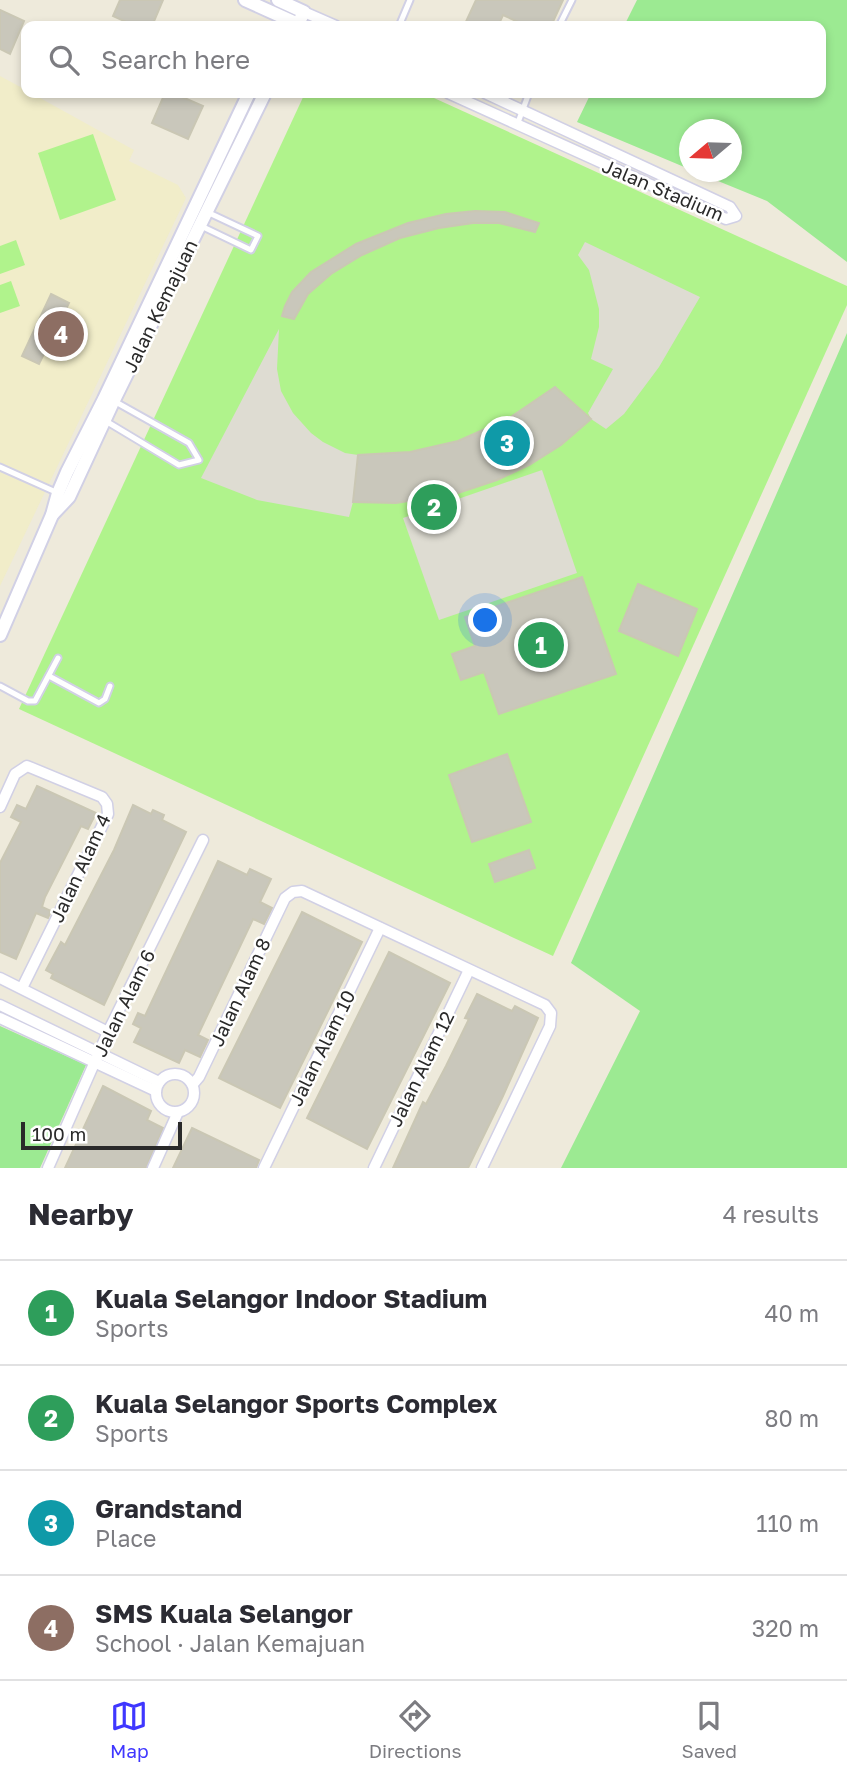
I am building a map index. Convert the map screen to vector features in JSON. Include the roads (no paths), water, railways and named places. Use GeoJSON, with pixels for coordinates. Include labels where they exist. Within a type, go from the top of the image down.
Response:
{"type":"FeatureCollection","features":[{"type":"Feature","properties":{"kind":"street"},"geometry":{"type":"LineString","coordinates":[[245,0],[283,12],[304,12],[324,21]]}},
{"type":"Feature","properties":{"kind":"street"},"geometry":{"type":"LineString","coordinates":[[301,21],[304,12]]}},
{"type":"Feature","properties":{"kind":"street","name":"Jalan Kemajuan"},"geometry":{"type":"LineString","coordinates":[[0,635],[52,515],[194,223],[247,98]]}},
{"type":"Feature","properties":{"kind":"street","name":"Jalan Kemajuan"},"geometry":{"type":"LineString","coordinates":[[200,209],[262,98]]}},
{"type":"Feature","properties":{"kind":"street","name":"Jalan Stadium"},"geometry":{"type":"LineString","coordinates":[[459,98],[726,219],[736,216],[730,207],[497,98]]}},
{"type":"Feature","properties":{"kind":"street","name":"Jalan Alam 4"},"geometry":{"type":"LineString","coordinates":[[0,807],[15,774],[23,767],[33,768],[102,797],[108,809],[108,814],[22,988]]}},
{"type":"Feature","properties":{"kind":"street","name":"Jalan Alam 6"},"geometry":{"type":"LineString","coordinates":[[48,1168],[108,1032],[203,840]]}},
{"type":"Feature","properties":{"kind":"street","name":"Jalan Alam 8"},"geometry":{"type":"LineString","coordinates":[[193,1084],[200,1077],[285,898],[293,892],[302,891],[380,928]]}},
{"type":"Feature","properties":{"kind":"street"},"geometry":{"type":"LineString","coordinates":[[380,928],[545,1005],[551,1013],[550,1026],[482,1168]]}},
{"type":"Feature","properties":{"kind":"street","name":"Jalan Alam 10"},"geometry":{"type":"LineString","coordinates":[[264,1168],[380,928]]}},
{"type":"Feature","properties":{"kind":"street","name":"Jalan Alam 12"},"geometry":{"type":"LineString","coordinates":[[374,1168],[469,970]]}},
{"type":"Feature","properties":{"kind":"street"},"geometry":{"type":"LineString","coordinates":[[0,978],[108,1032]]}},
{"type":"Feature","properties":{"kind":"street"},"geometry":{"type":"LineString","coordinates":[[0,1005],[97,1058]]}},
{"type":"Feature","properties":{"kind":"street"},"geometry":{"type":"LineString","coordinates":[[0,1018],[158,1086]]}},
{"type":"Feature","properties":{"kind":"street"},"geometry":{"type":"LineString","coordinates":[[153,1168],[178,1112],[189,1107],[195,1090],[193,1084],[177,1073],[170,1074],[158,1086]]}},
{"type":"Feature","properties":{"kind":"street"},"geometry":{"type":"LineString","coordinates":[[158,1086],[162,1107],[178,1112]]}},
{"type":"Feature","properties":{"kind":"lane"},"geometry":{"type":"LineString","coordinates":[[401,21],[410,0]]}},
{"type":"Feature","properties":{"kind":"lane"},"geometry":{"type":"LineString","coordinates":[[562,21],[572,0]]}},
{"type":"Feature","properties":{"kind":"lane"},"geometry":{"type":"LineString","coordinates":[[517,125],[526,98]]}},
{"type":"Feature","properties":{"kind":"lane"},"geometry":{"type":"LineString","coordinates":[[194,223],[251,250],[258,236],[200,209]]}},
{"type":"Feature","properties":{"kind":"lane"},"geometry":{"type":"LineString","coordinates":[[100,418],[179,465],[199,460],[189,443],[109,400]]}},
{"type":"Feature","properties":{"kind":"lane"},"geometry":{"type":"LineString","coordinates":[[0,467],[63,495]]}},
{"type":"Feature","properties":{"kind":"lane"},"geometry":{"type":"LineString","coordinates":[[0,686],[32,702],[37,698],[58,658]]}},
{"type":"Feature","properties":{"kind":"lane"},"geometry":{"type":"LineString","coordinates":[[48,676],[99,703],[105,699],[110,686]]}},
{"type":"Feature","properties":{"kind":"place","name":"SMS Kuala Selangor"},"geometry":{"type":"Point","coordinates":[61,334]}},
{"type":"Feature","properties":{"kind":"place","name":"Grandstand"},"geometry":{"type":"Point","coordinates":[507,443]}},
{"type":"Feature","properties":{"kind":"place","name":"Kuala Selangor Sports Complex"},"geometry":{"type":"Point","coordinates":[434,507]}},
{"type":"Feature","properties":{"kind":"place","name":"Kuala Selangor Indoor Stadium"},"geometry":{"type":"Point","coordinates":[541,645]}}]}
